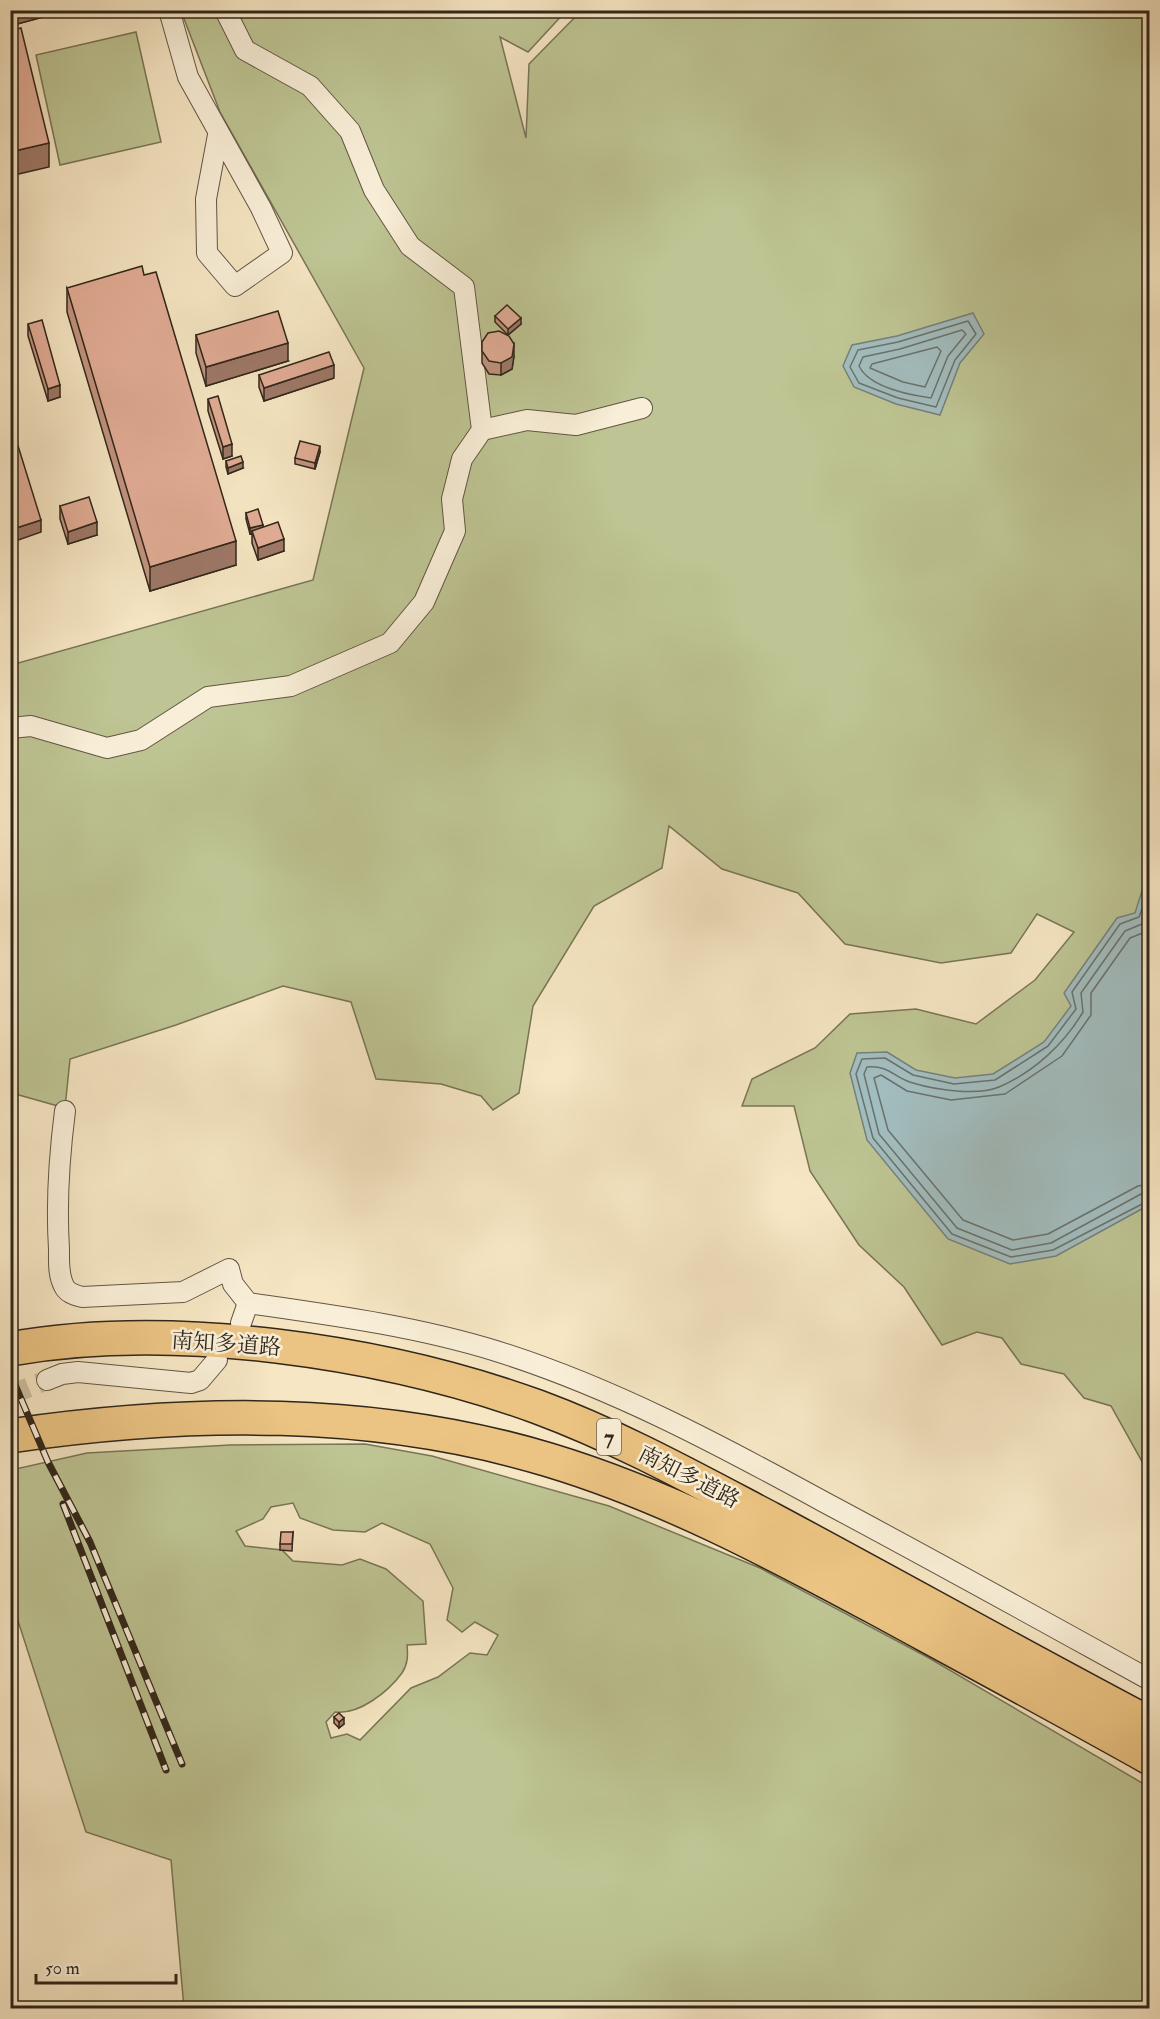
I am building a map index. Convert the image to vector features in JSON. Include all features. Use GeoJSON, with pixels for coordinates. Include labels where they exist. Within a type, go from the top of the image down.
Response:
{"type":"FeatureCollection","features":[{"type":"Feature","properties":{"kind":"highway","name":"南知多道路"},"geometry":{"type":"LineString","coordinates":[[10,1349],[128,1339],[251,1344],[320,1353],[420,1373],[538,1407],[664,1463],[1149,1724]]}},
{"type":"Feature","properties":{"kind":"highway","name":"南知多道路"},"geometry":{"type":"LineString","coordinates":[[10,1436],[134,1422],[212,1417],[274,1417],[348,1421],[419,1431],[548,1459],[674,1506],[755,1542],[1149,1758]]}},
{"type":"Feature","properties":{"kind":"street"},"geometry":{"type":"LineString","coordinates":[[169,10],[188,77],[218,135],[261,208],[282,254],[235,286],[207,253],[206,199],[218,135]]}},
{"type":"Feature","properties":{"kind":"street"},"geometry":{"type":"LineString","coordinates":[[10,728],[31,726],[108,748],[141,740],[208,697],[291,686],[390,643],[424,602],[455,531],[452,499],[462,459],[482,430],[464,287],[410,246],[374,190],[350,130],[310,86],[245,50],[225,10]]}},
{"type":"Feature","properties":{"kind":"street"},"geometry":{"type":"LineString","coordinates":[[482,430],[527,420],[576,425],[642,408]]}},
{"type":"Feature","properties":{"kind":"street"},"geometry":{"type":"LineString","coordinates":[[65,1111],[57,1170],[57,1212],[60,1273],[64,1287],[71,1294],[82,1297],[164,1294],[198,1287],[229,1269],[233,1284],[248,1303],[347,1317],[433,1334],[495,1351],[596,1389],[714,1443],[1149,1680]]}},
{"type":"Feature","properties":{"kind":"street"},"geometry":{"type":"LineString","coordinates":[[241,1323],[248,1303]]}},
{"type":"Feature","properties":{"kind":"street"},"geometry":{"type":"LineString","coordinates":[[47,1380],[62,1374],[78,1372],[191,1383],[200,1380],[217,1360]]}},
{"type":"Feature","properties":{"kind":"green space"},"geometry":{"type":"Polygon","coordinates":[[[181,11],[566,11],[528,52],[500,37],[526,138],[529,64],[581,11],[1149,11],[1149,1474],[1111,1406],[1084,1398],[1064,1374],[1021,1364],[1002,1338],[977,1332],[942,1345],[904,1287],[859,1245],[810,1171],[794,1106],[742,1106],[752,1079],[815,1048],[850,1014],[916,1009],[976,1024],[1035,980],[1074,932],[1037,914],[1011,953],[941,963],[845,944],[798,893],[722,869],[669,826],[662,868],[594,906],[533,1006],[519,1093],[493,1110],[481,1096],[441,1084],[376,1079],[351,1002],[283,986],[176,1025],[70,1059],[65,1108],[19,1095],[11,1088],[11,665],[313,580],[364,368],[220,112],[181,11]]]}},
{"type":"Feature","properties":{"kind":"green space"},"geometry":{"type":"Polygon","coordinates":[[[136,32],[161,142],[60,165],[36,55],[136,32]]]}},
{"type":"Feature","properties":{"kind":"green space"},"geometry":{"type":"Polygon","coordinates":[[[365,1444],[432,1456],[609,1506],[760,1568],[929,1658],[1149,1787],[1149,2008],[184,2008],[171,1860],[86,1832],[11,1599],[11,1470],[87,1453],[230,1445],[365,1444]],[[293,1503],[271,1507],[263,1519],[236,1531],[245,1546],[282,1550],[293,1561],[342,1565],[360,1559],[386,1569],[423,1601],[426,1644],[407,1645],[404,1670],[372,1701],[354,1710],[335,1712],[326,1722],[331,1738],[347,1734],[360,1740],[411,1688],[438,1677],[470,1653],[487,1655],[498,1635],[475,1622],[462,1632],[447,1620],[453,1588],[430,1544],[382,1523],[365,1532],[333,1530],[300,1518],[293,1503]]]}},
{"type":"Feature","properties":{"kind":"water"},"geometry":{"type":"Polygon","coordinates":[[[973,313],[984,334],[960,363],[940,415],[896,404],[854,387],[843,366],[852,345],[897,336],[973,313]]]}},
{"type":"Feature","properties":{"kind":"water"},"geometry":{"type":"Polygon","coordinates":[[[1149,869],[1149,1205],[1056,1256],[1010,1264],[948,1239],[867,1140],[850,1073],[857,1053],[887,1052],[916,1070],[955,1078],[993,1074],[1044,1042],[1071,1006],[1064,993],[1117,918],[1135,913],[1149,869]]]}},
{"type":"Feature","properties":{"kind":"building"},"geometry":{"type":"Polygon","coordinates":[[[21,28],[49,143],[10,152],[10,31],[21,28]]]}},
{"type":"Feature","properties":{"kind":"building"},"geometry":{"type":"Polygon","coordinates":[[[142,266],[144,275],[156,272],[236,541],[150,567],[67,288],[142,266]]]}},
{"type":"Feature","properties":{"kind":"building"},"geometry":{"type":"Polygon","coordinates":[[[507,305],[521,318],[508,329],[495,316],[507,305]]]}},
{"type":"Feature","properties":{"kind":"building"},"geometry":{"type":"Polygon","coordinates":[[[278,311],[288,343],[206,367],[196,335],[278,311]]]}},
{"type":"Feature","properties":{"kind":"building"},"geometry":{"type":"Polygon","coordinates":[[[42,320],[60,385],[48,389],[28,324],[42,320]]]}},
{"type":"Feature","properties":{"kind":"building"},"geometry":{"type":"Polygon","coordinates":[[[499,331],[509,336],[514,344],[512,357],[501,363],[489,361],[482,351],[482,342],[488,333],[499,331]]]}},
{"type":"Feature","properties":{"kind":"building"},"geometry":{"type":"Polygon","coordinates":[[[329,352],[334,365],[264,388],[259,375],[329,352]]]}},
{"type":"Feature","properties":{"kind":"building"},"geometry":{"type":"Polygon","coordinates":[[[218,396],[232,444],[223,447],[208,399],[218,396]]]}},
{"type":"Feature","properties":{"kind":"building"},"geometry":{"type":"Polygon","coordinates":[[[10,420],[41,520],[10,530],[10,420]]]}},
{"type":"Feature","properties":{"kind":"building"},"geometry":{"type":"Polygon","coordinates":[[[300,441],[320,446],[315,463],[295,458],[300,441]]]}},
{"type":"Feature","properties":{"kind":"building"},"geometry":{"type":"Polygon","coordinates":[[[241,456],[243,462],[228,468],[226,461],[241,456]]]}},
{"type":"Feature","properties":{"kind":"building"},"geometry":{"type":"Polygon","coordinates":[[[89,497],[97,522],[68,532],[60,506],[89,497]]]}},
{"type":"Feature","properties":{"kind":"building"},"geometry":{"type":"Polygon","coordinates":[[[258,509],[263,525],[250,528],[246,513],[258,509]]]}},
{"type":"Feature","properties":{"kind":"building"},"geometry":{"type":"Polygon","coordinates":[[[278,522],[284,539],[258,548],[252,531],[278,522]]]}},
{"type":"Feature","properties":{"kind":"building"},"geometry":{"type":"Polygon","coordinates":[[[281,1532],[293,1532],[292,1544],[280,1544],[281,1532]]]}},
{"type":"Feature","properties":{"kind":"building"},"geometry":{"type":"Polygon","coordinates":[[[339,1713],[344,1718],[339,1722],[334,1717],[339,1713]]]}},
{"type":"Feature","properties":{"kind":"tunnel"},"geometry":{"type":"LineString","coordinates":[[10,1395],[47,1380]]}},
{"type":"Feature","properties":{"kind":"railway"},"geometry":{"type":"LineString","coordinates":[[10,1373],[48,1462],[90,1542],[182,1764]]}},
{"type":"Feature","properties":{"kind":"railway"},"geometry":{"type":"LineString","coordinates":[[63,1504],[166,1770]]}}]}
